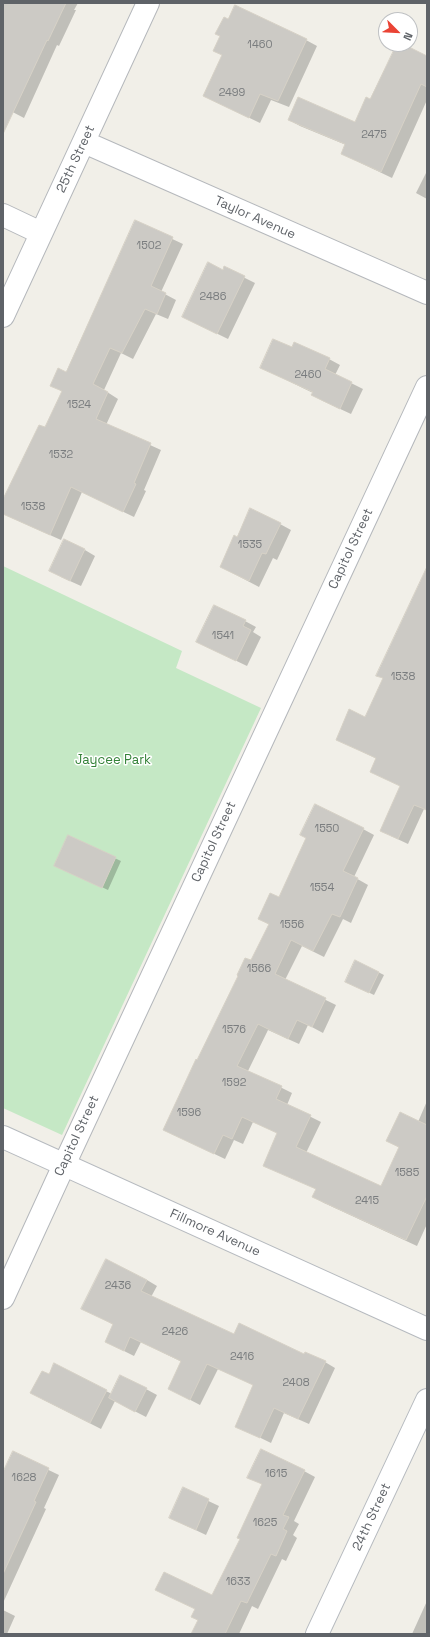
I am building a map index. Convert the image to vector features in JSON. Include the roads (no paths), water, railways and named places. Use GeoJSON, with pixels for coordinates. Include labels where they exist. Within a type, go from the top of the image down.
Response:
{"type":"FeatureCollection","features":[{"type":"Feature","properties":{"kind":"street","name":"25th Street"},"geometry":{"type":"LineString","coordinates":[[3,316],[148,3]]}},
{"type":"Feature","properties":{"kind":"street","name":"Taylor Avenue"},"geometry":{"type":"LineString","coordinates":[[84,142],[427,293]]}},
{"type":"Feature","properties":{"kind":"street"},"geometry":{"type":"LineString","coordinates":[[3,215],[41,233]]}},
{"type":"Feature","properties":{"kind":"street","name":"Capitol Street"},"geometry":{"type":"LineString","coordinates":[[3,1298],[427,387]]}},
{"type":"Feature","properties":{"kind":"street","name":"Fillmore Avenue"},"geometry":{"type":"LineString","coordinates":[[3,1137],[427,1330]]}},
{"type":"Feature","properties":{"kind":"street","name":"24th Street"},"geometry":{"type":"LineString","coordinates":[[317,1634],[427,1400]]}},
{"type":"Feature","properties":{"kind":"park label","name":"Jaycee Park"},"geometry":{"type":"Point","coordinates":[113,760]}}]}
